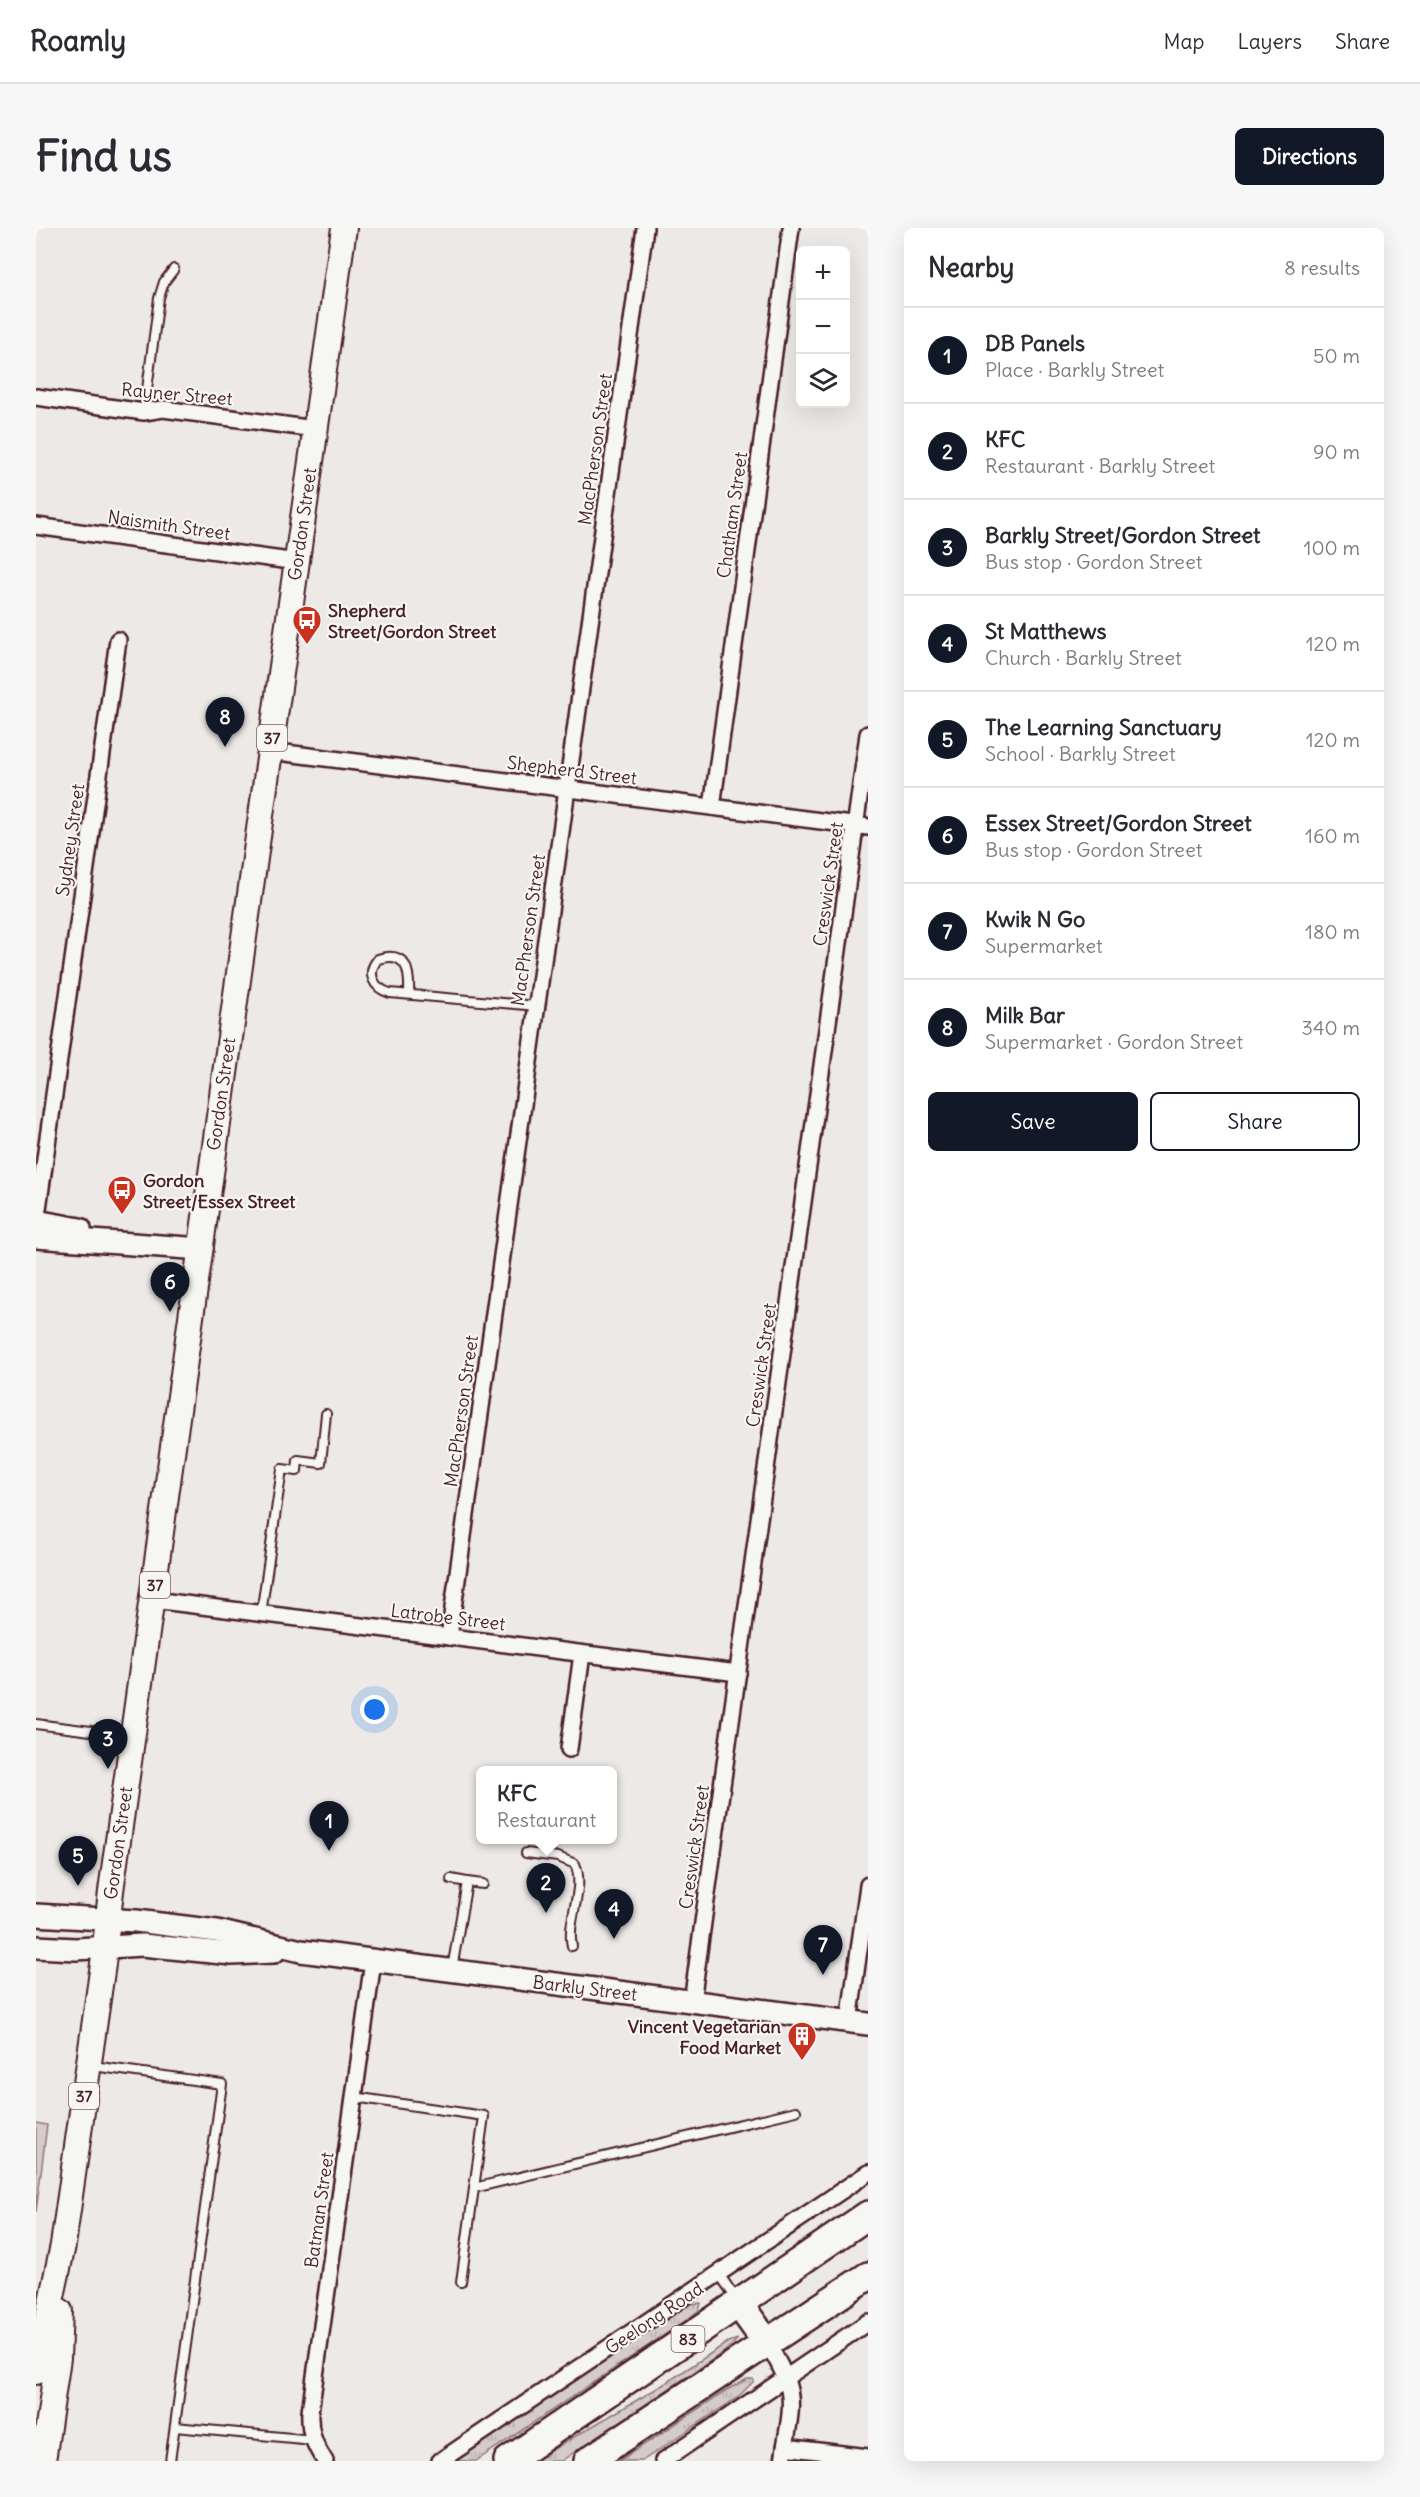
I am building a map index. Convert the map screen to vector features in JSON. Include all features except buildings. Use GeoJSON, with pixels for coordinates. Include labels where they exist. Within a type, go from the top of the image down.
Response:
{"type":"FeatureCollection","features":[{"type":"Feature","properties":{"kind":"highway","name":"Geelong Road"},"geometry":{"type":"LineString","coordinates":[[508,2461],[868,2215]]}},
{"type":"Feature","properties":{"kind":"highway","name":"83"},"geometry":{"type":"LineString","coordinates":[[588,2461],[868,2276]]}},
{"type":"Feature","properties":{"kind":"highway"},"geometry":{"type":"LineString","coordinates":[[739,2304],[767,2343]]}},
{"type":"Feature","properties":{"kind":"main road","name":"Gordon Street"},"geometry":{"type":"LineString","coordinates":[[36,2372],[63,2245],[202,1249],[223,1076],[344,228]]}},
{"type":"Feature","properties":{"kind":"main road","name":"Gordon Street"},"geometry":{"type":"LineString","coordinates":[[43,2461],[58,2358],[63,2245]]}},
{"type":"Feature","properties":{"kind":"street","name":"MacPherson Street"},"geometry":{"type":"LineString","coordinates":[[449,1637],[645,228]]}},
{"type":"Feature","properties":{"kind":"street","name":"Chatham Street"},"geometry":{"type":"LineString","coordinates":[[712,807],[791,228]]}},
{"type":"Feature","properties":{"kind":"street","name":"Rayner Street"},"geometry":{"type":"LineString","coordinates":[[36,397],[144,412],[163,409],[315,429]]}},
{"type":"Feature","properties":{"kind":"street","name":"Naismith Street"},"geometry":{"type":"LineString","coordinates":[[36,526],[297,562]]}},
{"type":"Feature","properties":{"kind":"street","name":"Sydney Street"},"geometry":{"type":"LineString","coordinates":[[36,1222],[118,640]]}},
{"type":"Feature","properties":{"kind":"street","name":"Creswick Street"},"geometry":{"type":"LineString","coordinates":[[692,2002],[862,826],[868,734]]}},
{"type":"Feature","properties":{"kind":"street","name":"Shepherd Street"},"geometry":{"type":"LineString","coordinates":[[270,751],[862,826]]}},
{"type":"Feature","properties":{"kind":"street"},"geometry":{"type":"LineString","coordinates":[[36,1222],[202,1249]]}},
{"type":"Feature","properties":{"kind":"street"},"geometry":{"type":"LineString","coordinates":[[36,1237],[169,1245]]}},
{"type":"Feature","properties":{"kind":"street","name":"Latrobe Street"},"geometry":{"type":"LineString","coordinates":[[153,1600],[738,1673]]}},
{"type":"Feature","properties":{"kind":"street"},"geometry":{"type":"LineString","coordinates":[[569,1749],[582,1654]]}},
{"type":"Feature","properties":{"kind":"street"},"geometry":{"type":"LineString","coordinates":[[859,2023],[868,1886]]}},
{"type":"Feature","properties":{"kind":"street","name":"Barkly Street"},"geometry":{"type":"LineString","coordinates":[[36,1915],[217,1930],[301,1952],[859,2023]]}},
{"type":"Feature","properties":{"kind":"street","name":"Barkly Street"},"geometry":{"type":"LineString","coordinates":[[36,1947],[76,1949],[142,1945],[232,1954],[301,1952]]}},
{"type":"Feature","properties":{"kind":"street","name":"Batman Street"},"geometry":{"type":"LineString","coordinates":[[325,2461],[313,2440],[309,2426],[310,2412],[373,1961]]}},
{"type":"Feature","properties":{"kind":"street","name":"Geelong Road"},"geometry":{"type":"LineString","coordinates":[[440,2461],[868,2173]]}},
{"type":"Feature","properties":{"kind":"street"},"geometry":{"type":"LineString","coordinates":[[663,2461],[868,2322]]}},
{"type":"Feature","properties":{"kind":"street"},"geometry":{"type":"LineString","coordinates":[[767,2343],[786,2376],[792,2397],[784,2454],[868,2457]]}},
{"type":"Feature","properties":{"kind":"lane"},"geometry":{"type":"LineString","coordinates":[[144,412],[159,298],[164,282],[174,269]]}},
{"type":"Feature","properties":{"kind":"lane"},"geometry":{"type":"LineString","coordinates":[[409,994],[410,974],[403,962],[391,957],[378,959],[372,972],[375,986],[390,993],[537,1006]]}},
{"type":"Feature","properties":{"kind":"lane"},"geometry":{"type":"LineString","coordinates":[[261,1614],[282,1469],[297,1471],[298,1460],[321,1463],[326,1414]]}},
{"type":"Feature","properties":{"kind":"lane"},"geometry":{"type":"LineString","coordinates":[[36,1724],[133,1737]]}},
{"type":"Feature","properties":{"kind":"lane"},"geometry":{"type":"LineString","coordinates":[[526,1853],[558,1857],[575,1864],[578,1876],[569,1935],[572,1946]]}},
{"type":"Feature","properties":{"kind":"lane"},"geometry":{"type":"LineString","coordinates":[[451,1879],[483,1884]]}},
{"type":"Feature","properties":{"kind":"lane"},"geometry":{"type":"LineString","coordinates":[[452,1971],[467,1882]]}},
{"type":"Feature","properties":{"kind":"lane"},"geometry":{"type":"LineString","coordinates":[[88,2065],[222,2084],[170,2461]]}},
{"type":"Feature","properties":{"kind":"lane"},"geometry":{"type":"LineString","coordinates":[[354,2097],[484,2116],[461,2282]]}},
{"type":"Feature","properties":{"kind":"lane"},"geometry":{"type":"LineString","coordinates":[[474,2188],[796,2111]]}},
{"type":"Feature","properties":{"kind":"lane"},"geometry":{"type":"LineString","coordinates":[[719,2274],[739,2304]]}},
{"type":"Feature","properties":{"kind":"lane"},"geometry":{"type":"LineString","coordinates":[[175,2427],[313,2440]]}},
{"type":"Feature","properties":{"kind":"green space"},"geometry":{"type":"Polygon","coordinates":[[[36,2123],[47,2125],[36,2212],[36,2123]]]}},
{"type":"Feature","properties":{"kind":"green space"},"geometry":{"type":"Polygon","coordinates":[[[701,2303],[699,2310],[688,2319],[476,2461],[454,2461],[677,2312],[691,2304],[701,2303]]]}},
{"type":"Feature","properties":{"kind":"green space"},"geometry":{"type":"Polygon","coordinates":[[[738,2339],[725,2351],[561,2461],[533,2461],[666,2383],[728,2342],[738,2339]]]}},
{"type":"Feature","properties":{"kind":"green space"},"geometry":{"type":"Polygon","coordinates":[[[747,2379],[753,2379],[753,2382],[738,2397],[642,2461],[619,2461],[725,2391],[747,2379]]]}},
{"type":"Feature","properties":{"kind":"place","name":"Shepherd Street/Gordon Street"},"geometry":{"type":"Point","coordinates":[307,646]}},
{"type":"Feature","properties":{"kind":"place","name":"Milk Bar"},"geometry":{"type":"Point","coordinates":[225,747]}},
{"type":"Feature","properties":{"kind":"place","name":"Gordon Street/Essex Street"},"geometry":{"type":"Point","coordinates":[122,1216]}},
{"type":"Feature","properties":{"kind":"place","name":"Essex Street/Gordon Street"},"geometry":{"type":"Point","coordinates":[170,1312]}},
{"type":"Feature","properties":{"kind":"place","name":"Barkly Street/Gordon Street"},"geometry":{"type":"Point","coordinates":[108,1769]}},
{"type":"Feature","properties":{"kind":"place","name":"DB Panels"},"geometry":{"type":"Point","coordinates":[329,1851]}},
{"type":"Feature","properties":{"kind":"place","name":"The Learning Sanctuary"},"geometry":{"type":"Point","coordinates":[78,1886]}},
{"type":"Feature","properties":{"kind":"place","name":"KFC"},"geometry":{"type":"Point","coordinates":[546,1913]}},
{"type":"Feature","properties":{"kind":"place","name":"St Matthews"},"geometry":{"type":"Point","coordinates":[614,1939]}},
{"type":"Feature","properties":{"kind":"place","name":"Kwik N Go"},"geometry":{"type":"Point","coordinates":[823,1975]}},
{"type":"Feature","properties":{"kind":"place","name":"Vincent Vegetarian Food Market"},"geometry":{"type":"Point","coordinates":[802,2062]}}]}
